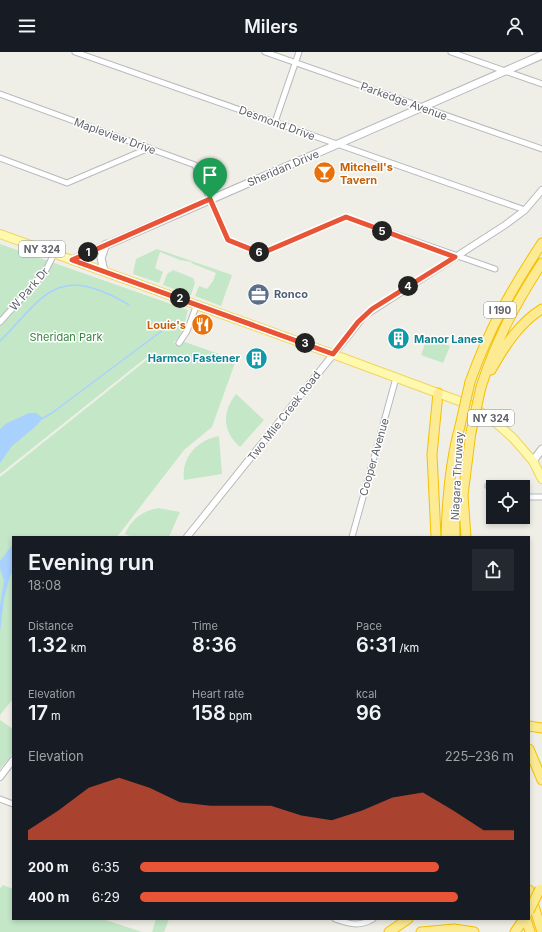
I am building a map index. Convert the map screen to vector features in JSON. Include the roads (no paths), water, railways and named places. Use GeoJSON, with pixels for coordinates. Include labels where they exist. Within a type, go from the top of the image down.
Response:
{"type":"FeatureCollection","features":[{"type":"Feature","properties":{"kind":"highway","name":"Niagara Thruway"},"geometry":{"type":"LineString","coordinates":[[455,536],[454,501],[460,426],[470,382],[480,353],[498,314],[542,243]]}},
{"type":"Feature","properties":{"kind":"highway","name":"Niagara Thruway"},"geometry":{"type":"LineString","coordinates":[[466,536],[464,495],[471,432],[481,387],[492,352],[512,311],[542,263]]}},
{"type":"Feature","properties":{"kind":"highway"},"geometry":{"type":"LineString","coordinates":[[481,387],[510,338],[525,322],[542,309]]}},
{"type":"Feature","properties":{"kind":"highway"},"geometry":{"type":"LineString","coordinates":[[436,536],[432,454],[438,393]]}},
{"type":"Feature","properties":{"kind":"highway"},"geometry":{"type":"LineString","coordinates":[[446,536],[450,478],[454,449],[460,426]]}},
{"type":"Feature","properties":{"kind":"highway"},"geometry":{"type":"LineString","coordinates":[[530,726],[542,728]]}},
{"type":"Feature","properties":{"kind":"highway"},"geometry":{"type":"LineString","coordinates":[[530,751],[542,780]]}},
{"type":"Feature","properties":{"kind":"highway"},"geometry":{"type":"LineString","coordinates":[[530,909],[541,887]]}},
{"type":"Feature","properties":{"kind":"highway"},"geometry":{"type":"LineString","coordinates":[[530,893],[542,932]]}},
{"type":"Feature","properties":{"kind":"highway"},"geometry":{"type":"LineString","coordinates":[[389,932],[407,920]]}},
{"type":"Feature","properties":{"kind":"highway"},"geometry":{"type":"LineString","coordinates":[[515,932],[524,920]]}},
{"type":"Feature","properties":{"kind":"highway"},"geometry":{"type":"LineString","coordinates":[[526,920],[532,932]]}},
{"type":"Feature","properties":{"kind":"highway"},"geometry":{"type":"LineString","coordinates":[[529,920],[532,932]]}},
{"type":"Feature","properties":{"kind":"highway"},"geometry":{"type":"LineString","coordinates":[[421,932],[454,929],[474,932]]}},
{"type":"Feature","properties":{"kind":"main road","name":"Sheridan Drive"},"geometry":{"type":"LineString","coordinates":[[72,260],[542,55]]}},
{"type":"Feature","properties":{"kind":"main road","name":"NY 324"},"geometry":{"type":"LineString","coordinates":[[0,234],[197,304],[470,406],[491,418],[513,438],[533,461],[542,479]]}},
{"type":"Feature","properties":{"kind":"main road"},"geometry":{"type":"LineString","coordinates":[[104,271],[101,258],[106,244]]}},
{"type":"Feature","properties":{"kind":"main road"},"geometry":{"type":"LineString","coordinates":[[533,461],[542,449]]}},
{"type":"Feature","properties":{"kind":"street","name":"Desmond Drive"},"geometry":{"type":"LineString","coordinates":[[75,52],[336,145],[525,210]]}},
{"type":"Feature","properties":{"kind":"street","name":"Parkedge Avenue"},"geometry":{"type":"LineString","coordinates":[[265,52],[421,108],[542,149]]}},
{"type":"Feature","properties":{"kind":"street"},"geometry":{"type":"LineString","coordinates":[[275,122],[299,52]]}},
{"type":"Feature","properties":{"kind":"street"},"geometry":{"type":"LineString","coordinates":[[451,52],[542,84]]}},
{"type":"Feature","properties":{"kind":"street","name":"Mapleview Drive"},"geometry":{"type":"LineString","coordinates":[[0,94],[195,165],[228,240],[258,252],[267,251],[346,217],[455,257],[494,269]]}},
{"type":"Feature","properties":{"kind":"street"},"geometry":{"type":"LineString","coordinates":[[0,158],[67,183],[149,148]]}},
{"type":"Feature","properties":{"kind":"street","name":"Two Mile Creek Road"},"geometry":{"type":"LineString","coordinates":[[188,536],[358,322],[372,309],[505,225],[525,210],[542,190]]}},
{"type":"Feature","properties":{"kind":"street","name":"W Park Dr"},"geometry":{"type":"LineString","coordinates":[[0,322],[45,272],[54,254]]}},
{"type":"Feature","properties":{"kind":"street"},"geometry":{"type":"LineString","coordinates":[[179,343],[187,331],[197,304]]}},
{"type":"Feature","properties":{"kind":"street","name":"Cooper Avenue"},"geometry":{"type":"LineString","coordinates":[[352,536],[396,378]]}},
{"type":"Feature","properties":{"kind":"street"},"geometry":{"type":"LineString","coordinates":[[530,497],[542,497]]}},
{"type":"Feature","properties":{"kind":"street"},"geometry":{"type":"LineString","coordinates":[[0,777],[12,761]]}},
{"type":"Feature","properties":{"kind":"street"},"geometry":{"type":"LineString","coordinates":[[0,799],[12,804]]}},
{"type":"Feature","properties":{"kind":"street"},"geometry":{"type":"LineString","coordinates":[[338,920],[351,924],[360,922]]}},
{"type":"Feature","properties":{"kind":"water"},"geometry":{"type":"Polygon","coordinates":[[[29,413],[36,413],[43,418],[36,426],[12,446],[0,463],[0,429],[7,423],[29,413]]]}},
{"type":"Feature","properties":{"kind":"water"},"geometry":{"type":"Polygon","coordinates":[[[12,545],[12,573],[4,599],[0,632],[0,605],[4,581],[0,568],[0,561],[12,545]]]}},
{"type":"Feature","properties":{"kind":"waterway"},"geometry":{"type":"LineString","coordinates":[[0,341],[33,306],[55,289],[68,286],[83,286],[101,291],[129,305]]}},
{"type":"Feature","properties":{"kind":"waterway"},"geometry":{"type":"LineString","coordinates":[[43,418],[52,413],[163,330],[168,329]]}},
{"type":"Feature","properties":{"kind":"place","name":"Mitchell's Tavern"},"geometry":{"type":"Point","coordinates":[325,173]}},
{"type":"Feature","properties":{"kind":"place","name":"Ronco"},"geometry":{"type":"Point","coordinates":[259,294]}},
{"type":"Feature","properties":{"kind":"place","name":"Louie's"},"geometry":{"type":"Point","coordinates":[202,325]}},
{"type":"Feature","properties":{"kind":"place","name":"Manor Lanes"},"geometry":{"type":"Point","coordinates":[398,339]}},
{"type":"Feature","properties":{"kind":"place","name":"Harmco Fastener"},"geometry":{"type":"Point","coordinates":[256,358]}},
{"type":"Feature","properties":{"kind":"park label","name":"Sheridan Park"},"geometry":{"type":"Point","coordinates":[66,337]}}]}
